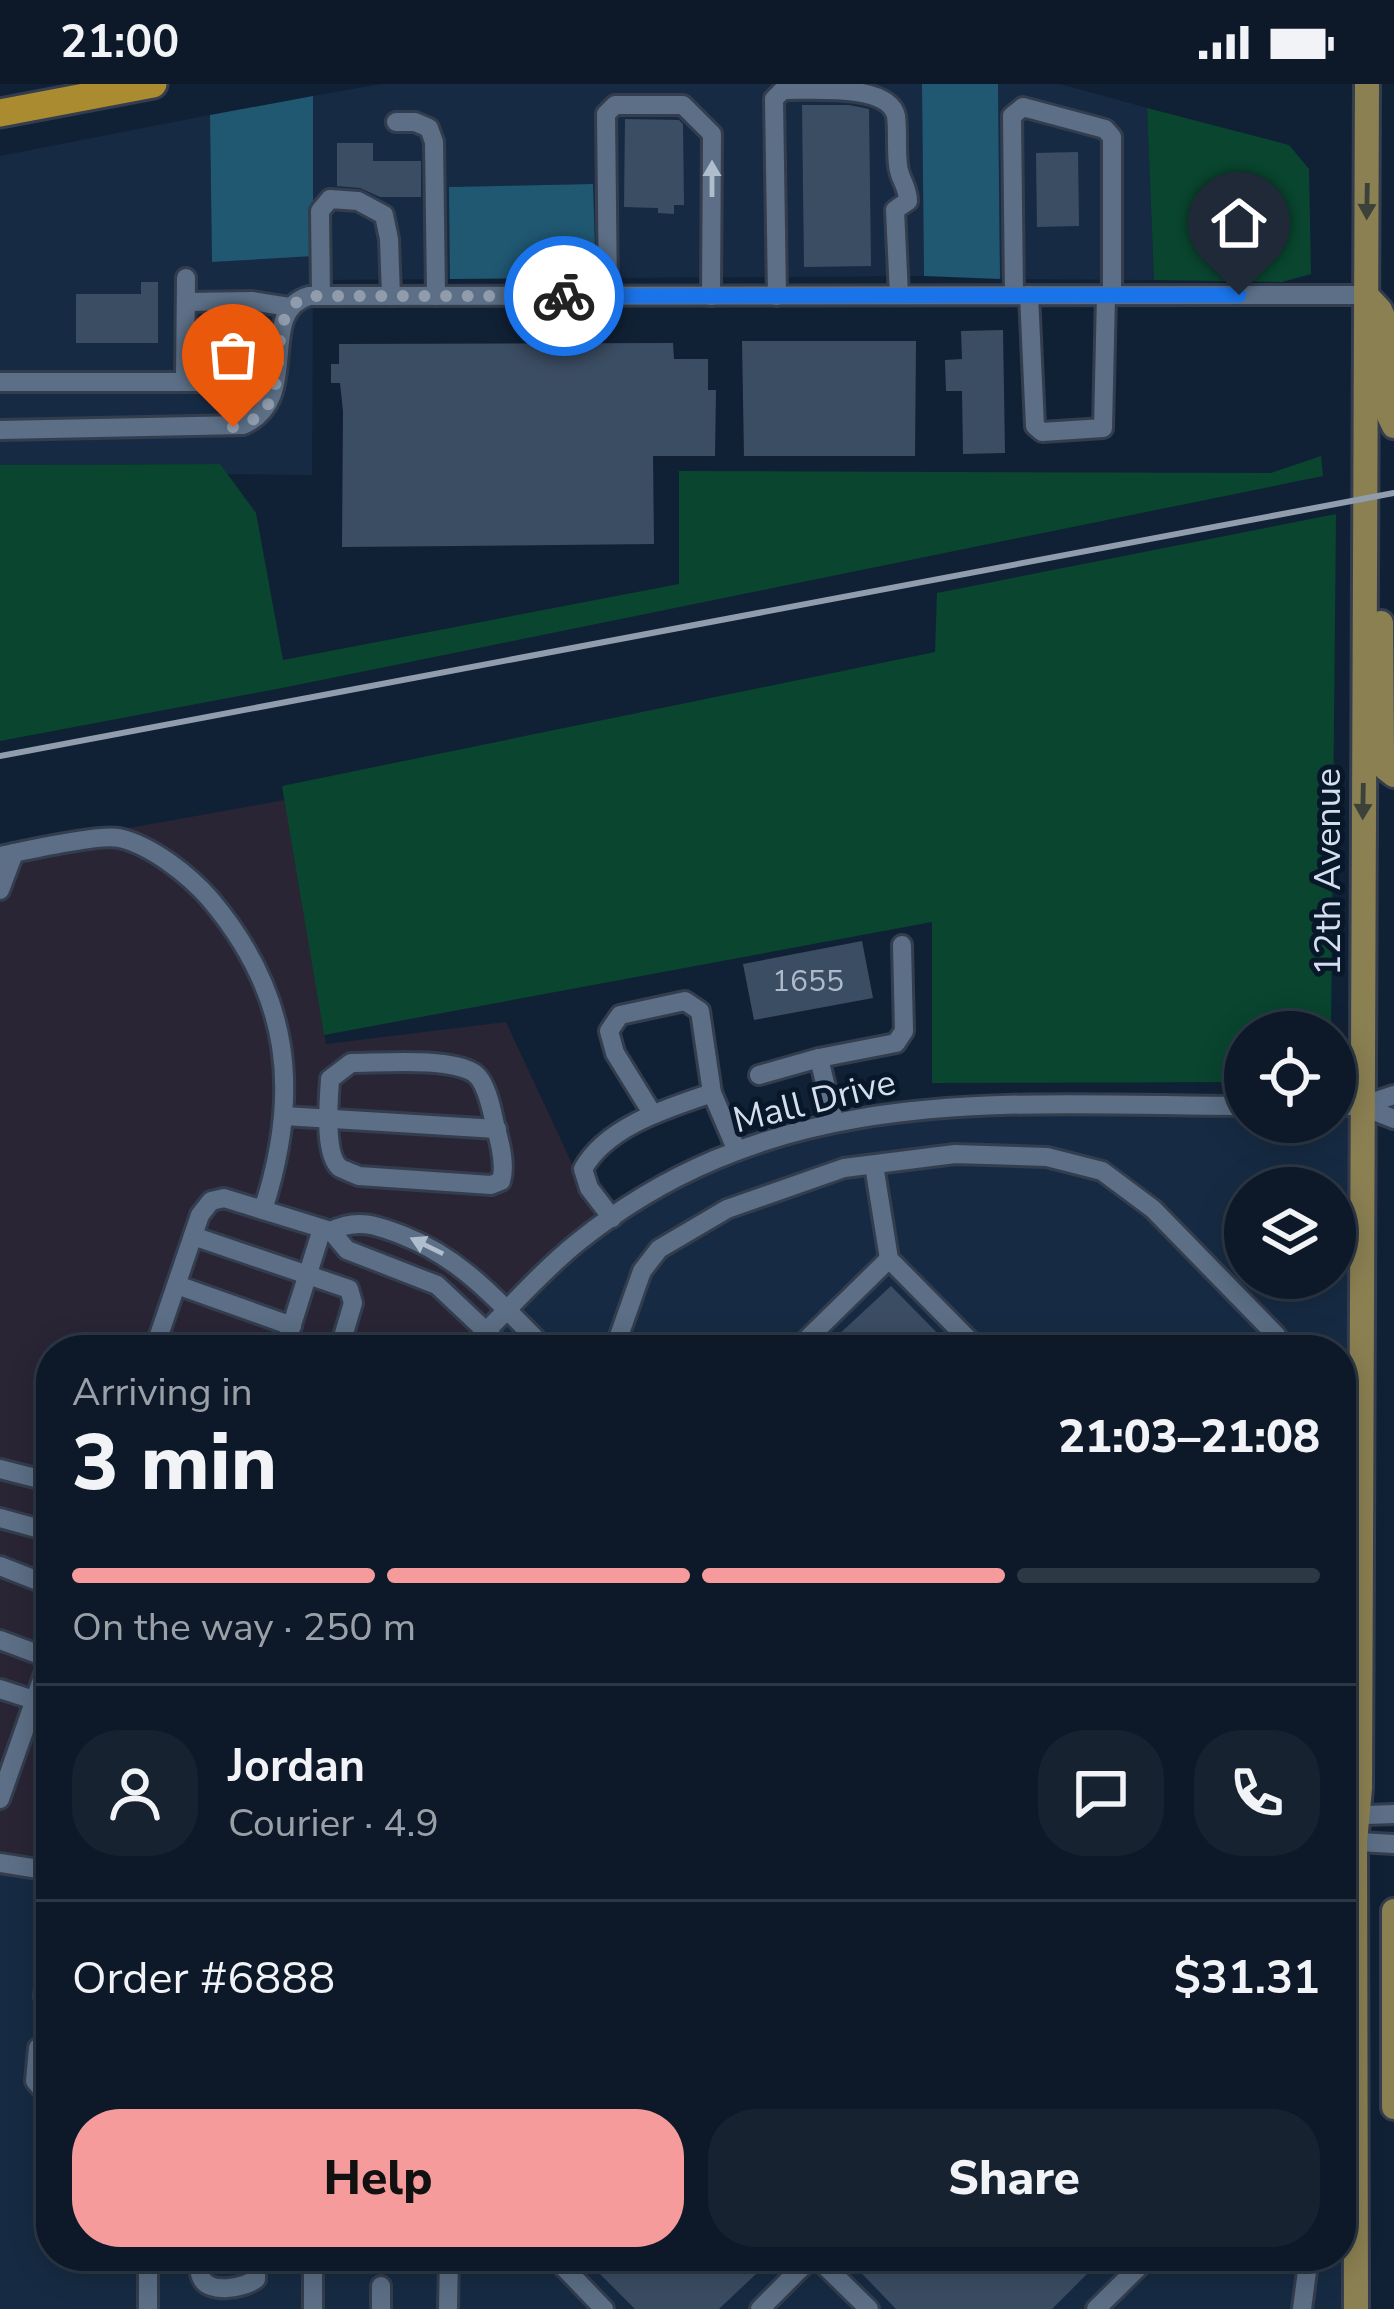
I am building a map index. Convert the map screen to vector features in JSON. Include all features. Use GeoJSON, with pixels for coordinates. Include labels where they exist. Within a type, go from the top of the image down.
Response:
{"type":"FeatureCollection","features":[{"type":"Feature","properties":{"kind":"highway"},"geometry":{"type":"LineString","coordinates":[[0,113],[153,84]]}},
{"type":"Feature","properties":{"kind":"main road","name":"12th Avenue"},"geometry":{"type":"LineString","coordinates":[[1351,1011],[1366,570],[1367,84]]}},
{"type":"Feature","properties":{"kind":"main road"},"geometry":{"type":"LineString","coordinates":[[1366,295],[1384,321],[1384,405],[1394,426]]}},
{"type":"Feature","properties":{"kind":"main road"},"geometry":{"type":"LineString","coordinates":[[1366,570],[1377,590],[1381,612],[1382,754],[1384,768],[1394,775]]}},
{"type":"Feature","properties":{"kind":"main road","name":"12th Avenue"},"geometry":{"type":"LineString","coordinates":[[1348,1143],[1348,1335]]}},
{"type":"Feature","properties":{"kind":"main road"},"geometry":{"type":"LineString","coordinates":[[1394,1911],[1394,2107]]}},
{"type":"Feature","properties":{"kind":"main road","name":"12th Avenue"},"geometry":{"type":"LineString","coordinates":[[1355,2271],[1356,2309]]}},
{"type":"Feature","properties":{"kind":"street"},"geometry":{"type":"LineString","coordinates":[[777,296],[774,99],[783,90],[870,90],[884,95],[896,111],[898,172],[908,188],[908,201],[895,210],[899,295]]}},
{"type":"Feature","properties":{"kind":"street"},"geometry":{"type":"LineString","coordinates":[[608,296],[606,114],[615,105],[682,105],[712,134],[711,296]]}},
{"type":"Feature","properties":{"kind":"street"},"geometry":{"type":"LineString","coordinates":[[1023,107],[1105,129],[1112,137],[1108,295],[1103,428],[1042,432],[1035,426],[1022,295],[1012,116],[1023,107]]}},
{"type":"Feature","properties":{"kind":"street"},"geometry":{"type":"LineString","coordinates":[[396,122],[429,128],[434,142],[436,296]]}},
{"type":"Feature","properties":{"kind":"street"},"geometry":{"type":"LineString","coordinates":[[320,296],[320,211],[330,199],[358,201],[383,215],[389,239],[391,296]]}},
{"type":"Feature","properties":{"kind":"street"},"geometry":{"type":"LineString","coordinates":[[185,382],[186,278]]}},
{"type":"Feature","properties":{"kind":"street"},"geometry":{"type":"LineString","coordinates":[[0,430],[243,425],[257,417],[273,396],[282,330],[290,308],[298,299],[320,296],[1366,295]]}},
{"type":"Feature","properties":{"kind":"street"},"geometry":{"type":"LineString","coordinates":[[186,302],[252,301],[290,308]]}},
{"type":"Feature","properties":{"kind":"street"},"geometry":{"type":"LineString","coordinates":[[0,382],[245,382]]}},
{"type":"Feature","properties":{"kind":"street"},"geometry":{"type":"LineString","coordinates":[[0,890],[7,854],[117,838],[194,881],[256,962],[279,1021],[286,1098],[279,1162],[263,1210]]}},
{"type":"Feature","properties":{"kind":"street"},"geometry":{"type":"LineString","coordinates":[[759,1075],[896,1043],[904,1031],[902,945]]}},
{"type":"Feature","properties":{"kind":"street"},"geometry":{"type":"LineString","coordinates":[[652,1113],[616,1053],[609,1031],[620,1015],[685,1001],[700,1012],[712,1093],[737,1151]]}},
{"type":"Feature","properties":{"kind":"street"},"geometry":{"type":"LineString","coordinates":[[820,1058],[834,1121]]}},
{"type":"Feature","properties":{"kind":"street"},"geometry":{"type":"LineString","coordinates":[[351,1063],[440,1065],[473,1073],[482,1084],[496,1129],[504,1172],[501,1181],[491,1185],[358,1176],[340,1169],[332,1155],[328,1118],[330,1079],[351,1063]]}},
{"type":"Feature","properties":{"kind":"street"},"geometry":{"type":"LineString","coordinates":[[612,1218],[589,1188],[583,1169],[591,1154],[652,1113],[712,1093]]}},
{"type":"Feature","properties":{"kind":"street"},"geometry":{"type":"LineString","coordinates":[[1356,1104],[1394,1095]]}},
{"type":"Feature","properties":{"kind":"street","name":"Mall Drive"},"geometry":{"type":"LineString","coordinates":[[485,1333],[524,1288],[612,1218],[674,1179],[737,1151],[834,1121],[940,1106],[1224,1106]]}},
{"type":"Feature","properties":{"kind":"street"},"geometry":{"type":"LineString","coordinates":[[1356,1108],[1394,1119]]}},
{"type":"Feature","properties":{"kind":"street"},"geometry":{"type":"LineString","coordinates":[[284,1116],[496,1129]]}},
{"type":"Feature","properties":{"kind":"street"},"geometry":{"type":"LineString","coordinates":[[618,1335],[642,1271],[659,1249],[737,1204],[844,1168],[955,1154],[1047,1156],[1102,1172],[1153,1210],[1276,1335]]}},
{"type":"Feature","properties":{"kind":"street"},"geometry":{"type":"LineString","coordinates":[[874,1165],[890,1259],[964,1335]]}},
{"type":"Feature","properties":{"kind":"street"},"geometry":{"type":"LineString","coordinates":[[159,1335],[200,1215],[211,1202],[224,1198],[327,1230],[347,1250],[437,1285],[487,1335]]}},
{"type":"Feature","properties":{"kind":"street"},"geometry":{"type":"LineString","coordinates":[[289,1335],[327,1230],[347,1223],[374,1224],[432,1246],[461,1266],[533,1335]]}},
{"type":"Feature","properties":{"kind":"street"},"geometry":{"type":"LineString","coordinates":[[193,1236],[349,1289],[353,1304],[344,1335]]}},
{"type":"Feature","properties":{"kind":"street"},"geometry":{"type":"LineString","coordinates":[[811,1335],[890,1259]]}},
{"type":"Feature","properties":{"kind":"street"},"geometry":{"type":"LineString","coordinates":[[177,1285],[292,1326]]}},
{"type":"Feature","properties":{"kind":"street"},"geometry":{"type":"LineString","coordinates":[[0,1469],[36,1477]]}},
{"type":"Feature","properties":{"kind":"street"},"geometry":{"type":"LineString","coordinates":[[0,1518],[36,1528]]}},
{"type":"Feature","properties":{"kind":"street"},"geometry":{"type":"LineString","coordinates":[[0,1566],[36,1580]]}},
{"type":"Feature","properties":{"kind":"street"},"geometry":{"type":"LineString","coordinates":[[0,1640],[36,1652]]}},
{"type":"Feature","properties":{"kind":"street"},"geometry":{"type":"LineString","coordinates":[[0,1689],[34,1700]]}},
{"type":"Feature","properties":{"kind":"street"},"geometry":{"type":"LineString","coordinates":[[0,1798],[36,1695]]}},
{"type":"Feature","properties":{"kind":"street"},"geometry":{"type":"LineString","coordinates":[[1356,1827],[1394,1814]]}},
{"type":"Feature","properties":{"kind":"street"},"geometry":{"type":"LineString","coordinates":[[1356,1831],[1394,1844]]}},
{"type":"Feature","properties":{"kind":"street"},"geometry":{"type":"LineString","coordinates":[[0,1863],[36,1869]]}},
{"type":"Feature","properties":{"kind":"street"},"geometry":{"type":"LineString","coordinates":[[201,2271],[212,2287],[238,2288],[256,2279],[256,2271]]}},
{"type":"Feature","properties":{"kind":"street"},"geometry":{"type":"LineString","coordinates":[[313,2271],[313,2309]]}},
{"type":"Feature","properties":{"kind":"street"},"geometry":{"type":"LineString","coordinates":[[448,2309],[449,2271]]}},
{"type":"Feature","properties":{"kind":"street"},"geometry":{"type":"LineString","coordinates":[[567,2271],[604,2309]]}},
{"type":"Feature","properties":{"kind":"street"},"geometry":{"type":"LineString","coordinates":[[760,2309],[799,2271]]}},
{"type":"Feature","properties":{"kind":"street"},"geometry":{"type":"LineString","coordinates":[[830,2271],[869,2309]]}},
{"type":"Feature","properties":{"kind":"street"},"geometry":{"type":"LineString","coordinates":[[1096,2309],[1135,2271]]}},
{"type":"Feature","properties":{"kind":"street"},"geometry":{"type":"LineString","coordinates":[[1302,2309],[1307,2271]]}},
{"type":"Feature","properties":{"kind":"street"},"geometry":{"type":"LineString","coordinates":[[148,2274],[148,2309]]}},
{"type":"Feature","properties":{"kind":"street"},"geometry":{"type":"LineString","coordinates":[[381,2286],[381,2309]]}},
{"type":"Feature","properties":{"kind":"shaded area"},"geometry":{"type":"Polygon","coordinates":[[[381,84],[922,84],[924,276],[596,278],[593,184],[450,187],[450,279],[313,280],[312,475],[227,474],[220,464],[0,465],[0,156],[210,115],[212,262],[313,255],[313,96],[381,84]]]}},
{"type":"Feature","properties":{"kind":"shaded area"},"geometry":{"type":"Polygon","coordinates":[[[922,84],[998,84],[1000,279],[924,276],[922,84]]]}},
{"type":"Feature","properties":{"kind":"shaded area"},"geometry":{"type":"Polygon","coordinates":[[[998,84],[1060,84],[1147,108],[1154,280],[1000,279],[998,84]]]}},
{"type":"Feature","properties":{"kind":"shaded area"},"geometry":{"type":"Polygon","coordinates":[[[313,96],[313,256],[212,262],[210,115],[313,96]]]}},
{"type":"Feature","properties":{"kind":"shaded area"},"geometry":{"type":"Polygon","coordinates":[[[593,184],[596,278],[450,279],[449,187],[593,184]]]}},
{"type":"Feature","properties":{"kind":"shaded area"},"geometry":{"type":"Polygon","coordinates":[[[285,800],[326,1044],[506,1022],[601,1226],[483,1335],[36,1335],[36,1869],[0,1863],[0,851],[285,800]]]}},
{"type":"Feature","properties":{"kind":"shaded area"},"geometry":{"type":"Polygon","coordinates":[[[1224,1106],[1224,1143],[1356,1143],[1356,1106],[1361,1106],[1356,2309],[0,2309],[0,1567],[36,1554],[36,2271],[1356,2271],[1356,1335],[481,1335],[525,1288],[673,1179],[863,1115],[1224,1106]]]}},
{"type":"Feature","properties":{"kind":"green space"},"geometry":{"type":"Polygon","coordinates":[[[1147,108],[1289,145],[1309,169],[1311,274],[1282,282],[1154,280],[1147,108]]]}},
{"type":"Feature","properties":{"kind":"green space"},"geometry":{"type":"Polygon","coordinates":[[[1321,456],[1323,476],[0,741],[0,465],[220,464],[256,513],[283,660],[679,584],[679,471],[1271,473],[1321,456]]]}},
{"type":"Feature","properties":{"kind":"green space"},"geometry":{"type":"Polygon","coordinates":[[[1336,514],[1331,1011],[1224,1011],[1224,1082],[932,1083],[932,922],[324,1035],[282,786],[935,652],[937,593],[1336,514]]]}},
{"type":"Feature","properties":{"kind":"building"},"geometry":{"type":"Polygon","coordinates":[[[802,105],[869,109],[871,266],[804,267],[802,105]]]}},
{"type":"Feature","properties":{"kind":"building"},"geometry":{"type":"Polygon","coordinates":[[[625,119],[679,120],[683,124],[684,205],[674,205],[674,214],[658,213],[658,208],[624,207],[625,119]]]}},
{"type":"Feature","properties":{"kind":"building"},"geometry":{"type":"Polygon","coordinates":[[[337,143],[373,143],[373,161],[421,161],[421,197],[380,197],[360,188],[337,186],[337,143]]]}},
{"type":"Feature","properties":{"kind":"building"},"geometry":{"type":"Polygon","coordinates":[[[1078,152],[1079,226],[1037,227],[1036,153],[1078,152]]]}},
{"type":"Feature","properties":{"kind":"building"},"geometry":{"type":"Polygon","coordinates":[[[141,282],[158,282],[158,343],[76,343],[76,294],[141,294],[141,282]]]}},
{"type":"Feature","properties":{"kind":"building"},"geometry":{"type":"Polygon","coordinates":[[[1003,330],[1005,453],[963,454],[962,391],[946,391],[945,360],[962,359],[961,331],[1003,330]]]}},
{"type":"Feature","properties":{"kind":"building"},"geometry":{"type":"Polygon","coordinates":[[[742,341],[916,341],[915,456],[744,456],[742,341]]]}},
{"type":"Feature","properties":{"kind":"building"},"geometry":{"type":"Polygon","coordinates":[[[673,343],[674,359],[708,359],[708,390],[716,390],[715,456],[653,456],[654,544],[342,547],[343,411],[340,383],[331,383],[331,364],[339,364],[339,344],[673,343]]]}},
{"type":"Feature","properties":{"kind":"building"},"geometry":{"type":"Polygon","coordinates":[[[862,941],[873,998],[754,1020],[743,964],[862,941]]]}},
{"type":"Feature","properties":{"kind":"building"},"geometry":{"type":"Polygon","coordinates":[[[891,1286],[939,1335],[838,1335],[891,1286]]]}},
{"type":"Feature","properties":{"kind":"building"},"geometry":{"type":"Polygon","coordinates":[[[597,2271],[759,2271],[719,2309],[635,2309],[597,2271]]]}},
{"type":"Feature","properties":{"kind":"building"},"geometry":{"type":"Polygon","coordinates":[[[859,2271],[1090,2271],[1052,2309],[896,2309],[859,2271]]]}},
{"type":"Feature","properties":{"kind":"railway"},"geometry":{"type":"LineString","coordinates":[[0,756],[1394,493]]}},
{"type":"Feature","properties":{"kind":"way so far"},"geometry":{"type":"LineString","coordinates":[[233,427],[257,417],[273,396],[285,315],[298,299],[564,296]]}},
{"type":"Feature","properties":{"kind":"route"},"geometry":{"type":"LineString","coordinates":[[564,296],[1239,295]]}}]}
